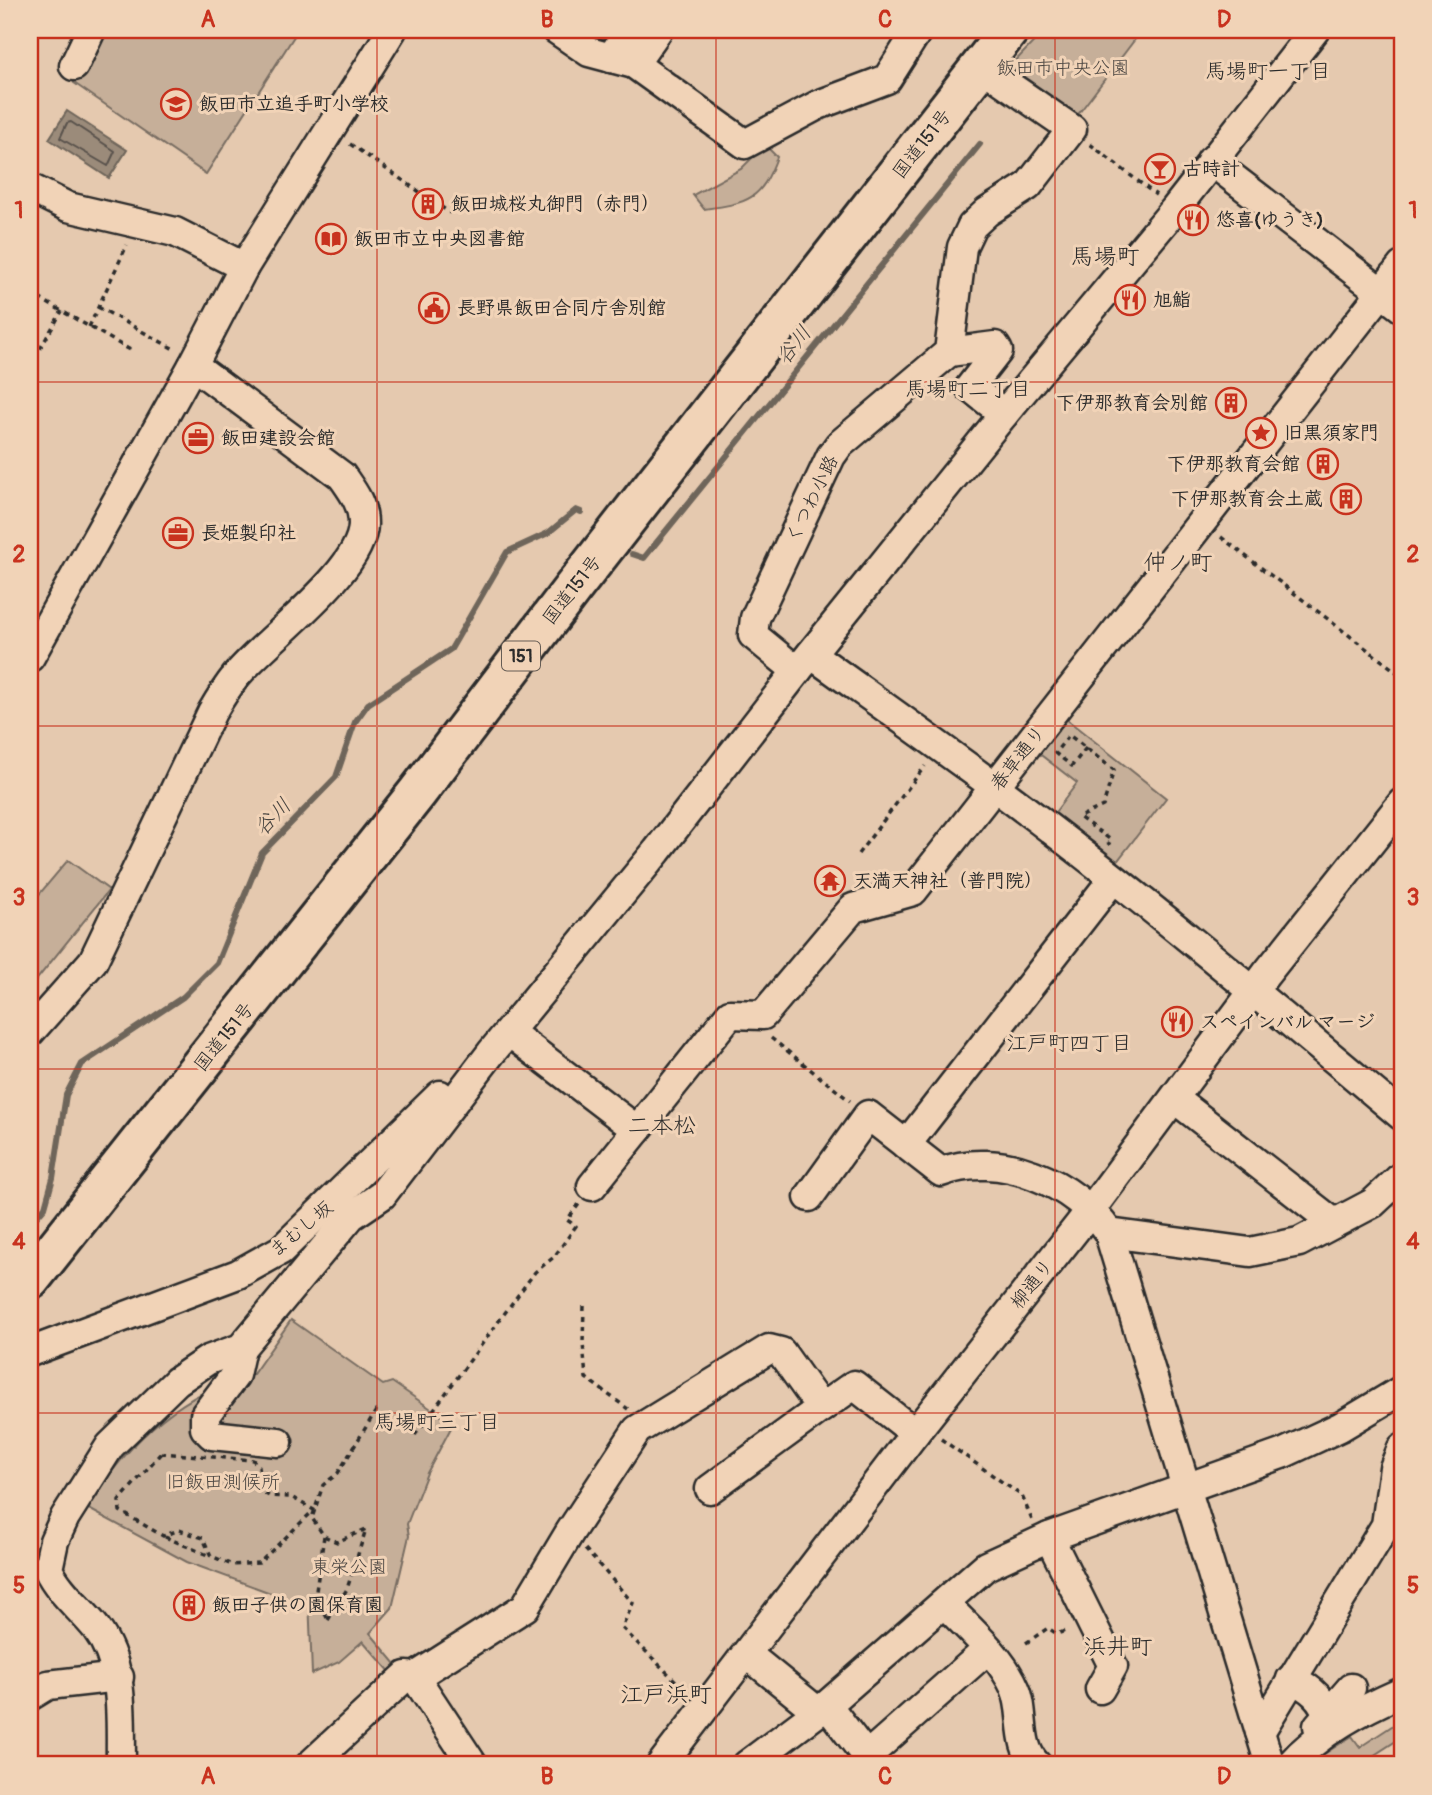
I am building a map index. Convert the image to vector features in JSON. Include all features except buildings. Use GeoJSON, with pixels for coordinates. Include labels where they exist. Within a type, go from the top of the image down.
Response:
{"type":"FeatureCollection","features":[{"type":"Feature","properties":{"kind":"highway","name":"国道151号"},"geometry":{"type":"LineString","coordinates":[[32,1270],[417,793],[573,588],[1009,30]]}},
{"type":"Feature","properties":{"kind":"street"},"geometry":{"type":"LineString","coordinates":[[74,66],[91,30]]}},
{"type":"Feature","properties":{"kind":"street"},"geometry":{"type":"LineString","coordinates":[[30,657],[189,360],[392,30]]}},
{"type":"Feature","properties":{"kind":"street"},"geometry":{"type":"LineString","coordinates":[[557,30],[589,52],[622,61],[745,144],[818,105],[887,79],[918,30]]}},
{"type":"Feature","properties":{"kind":"street"},"geometry":{"type":"LineString","coordinates":[[622,61],[629,30]]}},
{"type":"Feature","properties":{"kind":"street"},"geometry":{"type":"LineString","coordinates":[[622,61],[658,30]]}},
{"type":"Feature","properties":{"kind":"street"},"geometry":{"type":"LineString","coordinates":[[278,1442],[212,1436],[205,1428],[205,1415],[235,1375],[241,1348],[351,1216],[382,1195],[491,1053],[657,851],[804,662],[1004,414],[1175,209],[1315,30]]}},
{"type":"Feature","properties":{"kind":"street"},"geometry":{"type":"LineString","coordinates":[[982,67],[1072,130],[1028,186],[987,212],[972,226],[962,247],[949,352],[995,346],[998,351],[970,387],[1004,414]]}},
{"type":"Feature","properties":{"kind":"street"},"geometry":{"type":"LineString","coordinates":[[1210,161],[1392,300]]}},
{"type":"Feature","properties":{"kind":"street"},"geometry":{"type":"LineString","coordinates":[[30,188],[68,207],[139,221],[175,232],[244,267]]}},
{"type":"Feature","properties":{"kind":"street","name":"春草通り"},"geometry":{"type":"LineString","coordinates":[[592,1186],[730,1014],[763,1015],[853,908],[913,891],[1203,523],[1392,300],[1402,266]]}},
{"type":"Feature","properties":{"kind":"street","name":"くつわ小路"},"geometry":{"type":"LineString","coordinates":[[804,662],[754,635],[755,618],[831,456],[839,445],[949,352]]}},
{"type":"Feature","properties":{"kind":"street"},"geometry":{"type":"LineString","coordinates":[[30,1032],[93,961],[212,712],[235,676],[319,595],[354,553],[363,527],[359,501],[342,476],[189,360]]}},
{"type":"Feature","properties":{"kind":"street"},"geometry":{"type":"LineString","coordinates":[[804,662],[939,747],[996,788],[1254,992],[1402,1116]]}},
{"type":"Feature","properties":{"kind":"street","name":"柳通り"},"geometry":{"type":"LineString","coordinates":[[661,1765],[747,1654],[927,1436],[1090,1211],[1254,992],[1402,803]]}},
{"type":"Feature","properties":{"kind":"street"},"geometry":{"type":"LineString","coordinates":[[906,1145],[1113,879]]}},
{"type":"Feature","properties":{"kind":"street"},"geometry":{"type":"LineString","coordinates":[[509,1031],[637,1130]]}},
{"type":"Feature","properties":{"kind":"street","name":"まむし坂"},"geometry":{"type":"LineString","coordinates":[[30,1352],[238,1274],[281,1250],[446,1089],[491,1053]]}},
{"type":"Feature","properties":{"kind":"street"},"geometry":{"type":"LineString","coordinates":[[1175,1099],[1334,1223]]}},
{"type":"Feature","properties":{"kind":"street"},"geometry":{"type":"LineString","coordinates":[[809,1197],[868,1115],[941,1172],[960,1165],[975,1164],[1021,1171],[1049,1181],[1090,1211],[1108,1233],[1186,1489],[1271,1754],[1277,1761],[1328,1718],[1351,1688]]}},
{"type":"Feature","properties":{"kind":"street"},"geometry":{"type":"LineString","coordinates":[[1108,1233],[1250,1252],[1299,1242],[1373,1203],[1402,1176]]}},
{"type":"Feature","properties":{"kind":"street"},"geometry":{"type":"LineString","coordinates":[[121,1765],[118,1677],[99,1631],[53,1580],[48,1569],[54,1541],[110,1446],[177,1381],[208,1360],[241,1348]]}},
{"type":"Feature","properties":{"kind":"street"},"geometry":{"type":"LineString","coordinates":[[321,1761],[406,1676],[415,1677],[525,1607],[637,1430],[650,1425],[769,1349],[780,1352],[821,1408]]}},
{"type":"Feature","properties":{"kind":"street"},"geometry":{"type":"LineString","coordinates":[[710,1489],[854,1385],[927,1436]]}},
{"type":"Feature","properties":{"kind":"street"},"geometry":{"type":"LineString","coordinates":[[747,1765],[822,1708],[986,1566],[1045,1539],[1284,1453],[1340,1427],[1402,1390]]}},
{"type":"Feature","properties":{"kind":"street"},"geometry":{"type":"LineString","coordinates":[[1271,1754],[1291,1679],[1386,1525],[1394,1468],[1402,1448]]}},
{"type":"Feature","properties":{"kind":"street"},"geometry":{"type":"LineString","coordinates":[[1045,1539],[1092,1618],[1113,1666],[1100,1689]]}},
{"type":"Feature","properties":{"kind":"street"},"geometry":{"type":"LineString","coordinates":[[945,1604],[988,1649],[1016,1689],[1026,1762]]}},
{"type":"Feature","properties":{"kind":"street"},"geometry":{"type":"LineString","coordinates":[[747,1654],[822,1708],[870,1761],[988,1649]]}},
{"type":"Feature","properties":{"kind":"street"},"geometry":{"type":"LineString","coordinates":[[30,1696],[48,1685],[118,1677]]}},
{"type":"Feature","properties":{"kind":"street"},"geometry":{"type":"LineString","coordinates":[[415,1677],[473,1765]]}},
{"type":"Feature","properties":{"kind":"street"},"geometry":{"type":"LineString","coordinates":[[1291,1679],[1305,1685],[1325,1704],[1328,1718]]}},
{"type":"Feature","properties":{"kind":"street"},"geometry":{"type":"LineString","coordinates":[[1271,1754],[1300,1754],[1358,1711],[1402,1692]]}},
{"type":"Feature","properties":{"kind":"path"},"geometry":{"type":"LineString","coordinates":[[1072,130],[1175,209]]}},
{"type":"Feature","properties":{"kind":"path"},"geometry":{"type":"LineString","coordinates":[[331,131],[450,213]]}},
{"type":"Feature","properties":{"kind":"path"},"geometry":{"type":"LineString","coordinates":[[89,327],[139,221]]}},
{"type":"Feature","properties":{"kind":"path"},"geometry":{"type":"LineString","coordinates":[[30,293],[132,351]]}},
{"type":"Feature","properties":{"kind":"path"},"geometry":{"type":"LineString","coordinates":[[98,307],[189,360]]}},
{"type":"Feature","properties":{"kind":"path"},"geometry":{"type":"LineString","coordinates":[[30,366],[62,311]]}},
{"type":"Feature","properties":{"kind":"path"},"geometry":{"type":"LineString","coordinates":[[1203,523],[1402,676]]}},
{"type":"Feature","properties":{"kind":"path"},"geometry":{"type":"LineString","coordinates":[[1086,748],[1072,766],[1055,753],[1069,735],[1086,748],[1114,770],[1103,806],[1079,817],[1111,841],[1104,849]]}},
{"type":"Feature","properties":{"kind":"path"},"geometry":{"type":"LineString","coordinates":[[858,854],[939,747]]}},
{"type":"Feature","properties":{"kind":"path"},"geometry":{"type":"LineString","coordinates":[[741,1014],[868,1115]]}},
{"type":"Feature","properties":{"kind":"path"},"geometry":{"type":"LineString","coordinates":[[407,1429],[415,1435],[535,1272],[554,1257],[576,1226],[568,1220],[592,1186]]}},
{"type":"Feature","properties":{"kind":"path"},"geometry":{"type":"LineString","coordinates":[[584,1306],[586,1378],[650,1425]]}},
{"type":"Feature","properties":{"kind":"path"},"geometry":{"type":"LineString","coordinates":[[324,1536],[316,1591],[328,1620],[347,1590],[366,1529],[337,1542],[324,1536],[312,1518],[323,1485],[338,1473],[377,1409]]}},
{"type":"Feature","properties":{"kind":"path"},"geometry":{"type":"LineString","coordinates":[[927,1436],[1022,1496],[1045,1539]]}},
{"type":"Feature","properties":{"kind":"path"},"geometry":{"type":"LineString","coordinates":[[161,1453],[253,1460],[259,1466],[261,1491],[269,1496],[291,1497],[314,1510],[259,1563],[232,1564],[163,1536],[120,1511],[118,1506],[133,1482],[161,1453]]}},
{"type":"Feature","properties":{"kind":"path"},"geometry":{"type":"LineString","coordinates":[[163,1536],[179,1530],[203,1538],[211,1556]]}},
{"type":"Feature","properties":{"kind":"path"},"geometry":{"type":"LineString","coordinates":[[570,1532],[632,1603],[622,1628],[691,1696]]}},
{"type":"Feature","properties":{"kind":"path"},"geometry":{"type":"LineString","coordinates":[[1026,1643],[1048,1628],[1057,1634],[1092,1618]]}},
{"type":"Feature","properties":{"kind":"green space"},"geometry":{"type":"Polygon","coordinates":[[[99,30],[298,30],[206,174],[74,83],[99,30]]]}},
{"type":"Feature","properties":{"kind":"green space","name":"飯田市中央公園"},"geometry":{"type":"Polygon","coordinates":[[[1045,30],[1142,30],[1073,121],[1003,74],[1045,30]]]}},
{"type":"Feature","properties":{"kind":"green space"},"geometry":{"type":"Polygon","coordinates":[[[765,145],[777,157],[759,191],[743,201],[704,209],[693,195],[741,169],[765,145]]]}},
{"type":"Feature","properties":{"kind":"green space"},"geometry":{"type":"Polygon","coordinates":[[[1065,718],[1166,798],[1112,868],[1050,819],[1077,783],[1037,752],[1065,718]]]}},
{"type":"Feature","properties":{"kind":"green space"},"geometry":{"type":"Polygon","coordinates":[[[68,860],[109,890],[30,988],[30,905],[68,860]]]}},
{"type":"Feature","properties":{"kind":"green space","name":"旧飯田測候所"},"geometry":{"type":"Polygon","coordinates":[[[291,1320],[383,1385],[392,1382],[453,1424],[427,1473],[407,1524],[409,1536],[392,1608],[370,1633],[406,1676],[399,1682],[363,1641],[339,1662],[312,1674],[309,1598],[295,1602],[187,1562],[87,1508],[137,1442],[178,1407],[226,1382],[253,1374],[291,1320]]]}},
{"type":"Feature","properties":{"kind":"green space"},"geometry":{"type":"Polygon","coordinates":[[[1398,1722],[1402,1737],[1359,1765],[1323,1765],[1318,1758],[1352,1736],[1360,1747],[1398,1722]]]}},
{"type":"Feature","properties":{"kind":"water"},"geometry":{"type":"Polygon","coordinates":[[[67,111],[127,150],[109,178],[49,139],[67,111]]]}},
{"type":"Feature","properties":{"kind":"waterway","name":"谷川"},"geometry":{"type":"LineString","coordinates":[[632,554],[644,558],[980,144]]}},
{"type":"Feature","properties":{"kind":"waterway","name":"谷川"},"geometry":{"type":"LineString","coordinates":[[30,1224],[45,1207],[53,1178],[66,1095],[82,1064],[183,997],[217,963],[262,853],[336,777],[355,722],[368,704],[451,649],[507,552],[548,533],[576,510],[581,512]]}},
{"type":"Feature","properties":{"kind":"place","name":"飯田市立追手町小学校"},"geometry":{"type":"Point","coordinates":[176,104]}},
{"type":"Feature","properties":{"kind":"place","name":"古時計"},"geometry":{"type":"Point","coordinates":[1160,169]}},
{"type":"Feature","properties":{"kind":"place","name":"飯田城桜丸御門（赤門）"},"geometry":{"type":"Point","coordinates":[428,204]}},
{"type":"Feature","properties":{"kind":"place","name":"悠喜(ゆうき)"},"geometry":{"type":"Point","coordinates":[1193,220]}},
{"type":"Feature","properties":{"kind":"place","name":"飯田市立中央図書館"},"geometry":{"type":"Point","coordinates":[331,239]}},
{"type":"Feature","properties":{"kind":"place","name":"旭鮨"},"geometry":{"type":"Point","coordinates":[1130,300]}},
{"type":"Feature","properties":{"kind":"place","name":"長野県飯田合同庁舎別館"},"geometry":{"type":"Point","coordinates":[434,308]}},
{"type":"Feature","properties":{"kind":"place","name":"下伊那教育会別館"},"geometry":{"type":"Point","coordinates":[1231,403]}},
{"type":"Feature","properties":{"kind":"place","name":"旧黒須家門"},"geometry":{"type":"Point","coordinates":[1261,433]}},
{"type":"Feature","properties":{"kind":"place","name":"飯田建設会館"},"geometry":{"type":"Point","coordinates":[198,438]}},
{"type":"Feature","properties":{"kind":"place","name":"下伊那教育会館"},"geometry":{"type":"Point","coordinates":[1323,464]}},
{"type":"Feature","properties":{"kind":"place","name":"下伊那教育会土蔵"},"geometry":{"type":"Point","coordinates":[1346,499]}},
{"type":"Feature","properties":{"kind":"place","name":"長姫製印社"},"geometry":{"type":"Point","coordinates":[178,533]}},
{"type":"Feature","properties":{"kind":"place","name":"天満天神社（普門院）"},"geometry":{"type":"Point","coordinates":[830,881]}},
{"type":"Feature","properties":{"kind":"place","name":"スペインバル マージ"},"geometry":{"type":"Point","coordinates":[1177,1022]}},
{"type":"Feature","properties":{"kind":"place","name":"飯田子供の園保育園"},"geometry":{"type":"Point","coordinates":[189,1605]}},
{"type":"Feature","properties":{"kind":"district","name":"馬場町一丁目"},"geometry":{"type":"Point","coordinates":[1268,71]}},
{"type":"Feature","properties":{"kind":"district","name":"馬場町"},"geometry":{"type":"Point","coordinates":[1105,256]}},
{"type":"Feature","properties":{"kind":"district","name":"馬場町二丁目"},"geometry":{"type":"Point","coordinates":[968,389]}},
{"type":"Feature","properties":{"kind":"district","name":"仲ノ町"},"geometry":{"type":"Point","coordinates":[1178,562]}},
{"type":"Feature","properties":{"kind":"district","name":"江戸町四丁目"},"geometry":{"type":"Point","coordinates":[1069,1043]}},
{"type":"Feature","properties":{"kind":"district","name":"二本松"},"geometry":{"type":"Point","coordinates":[662,1125]}},
{"type":"Feature","properties":{"kind":"district","name":"馬場町三丁目"},"geometry":{"type":"Point","coordinates":[437,1422]}},
{"type":"Feature","properties":{"kind":"district","name":"浜井町"},"geometry":{"type":"Point","coordinates":[1118,1646]}},
{"type":"Feature","properties":{"kind":"district","name":"江戸浜町"},"geometry":{"type":"Point","coordinates":[666,1694]}},
{"type":"Feature","properties":{"kind":"park label","name":"東栄公園"},"geometry":{"type":"Point","coordinates":[349,1567]}}]}
